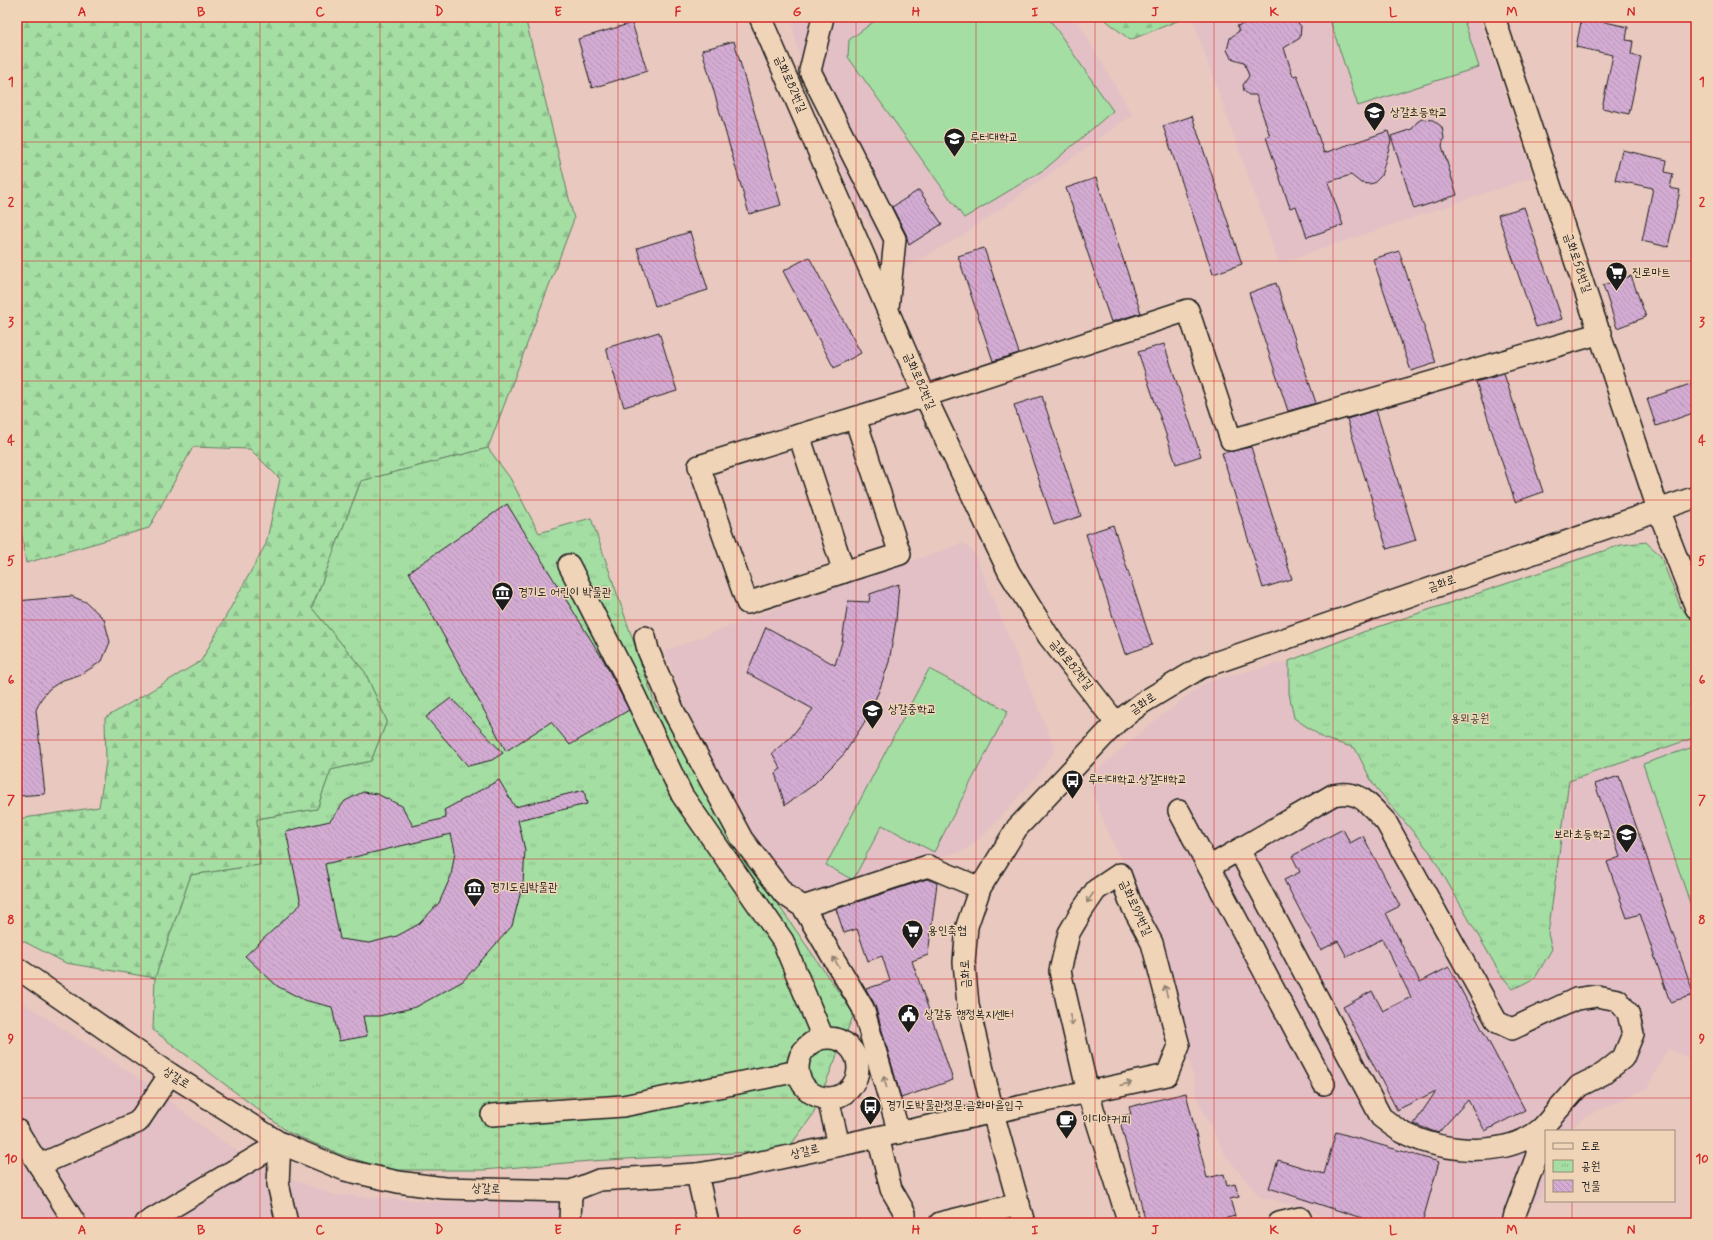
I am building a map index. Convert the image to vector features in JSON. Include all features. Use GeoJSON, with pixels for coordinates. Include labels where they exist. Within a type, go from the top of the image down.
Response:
{"type":"FeatureCollection","features":[{"type":"Feature","properties":{"kind":"street","name":"금화로82번길"},"geometry":{"type":"LineString","coordinates":[[760,17],[888,308],[925,396],[1009,572],[1049,637],[1116,723]]}},
{"type":"Feature","properties":{"kind":"street"},"geometry":{"type":"LineString","coordinates":[[823,17],[810,71],[895,239],[888,308]]}},
{"type":"Feature","properties":{"kind":"street","name":"금화로58번길"},"geometry":{"type":"LineString","coordinates":[[1494,17],[1658,509],[1696,608]]}},
{"type":"Feature","properties":{"kind":"street"},"geometry":{"type":"LineString","coordinates":[[855,418],[900,554],[747,604],[699,466],[925,396],[1188,310],[1231,440],[1600,333]]}},
{"type":"Feature","properties":{"kind":"street"},"geometry":{"type":"LineString","coordinates":[[799,435],[844,572]]}},
{"type":"Feature","properties":{"kind":"street","name":"금화로"},"geometry":{"type":"LineString","coordinates":[[1021,1213],[993,1113],[968,1005],[964,962],[967,926],[980,888],[1017,828],[1116,723],[1142,703],[1200,668],[1696,497]]}},
{"type":"Feature","properties":{"kind":"street"},"geometry":{"type":"LineString","coordinates":[[569,565],[625,675],[682,795],[783,941],[823,1038]]}},
{"type":"Feature","properties":{"kind":"street"},"geometry":{"type":"LineString","coordinates":[[645,637],[648,650],[675,714],[742,839],[784,894],[803,907],[863,1008],[899,1133]]}},
{"type":"Feature","properties":{"kind":"street"},"geometry":{"type":"LineString","coordinates":[[1208,867],[1333,795],[1342,793],[1362,797],[1386,822],[1497,1022],[1512,1029],[1576,999],[1597,996],[1618,1000],[1628,1013],[1633,1034],[1623,1058],[1603,1074],[1579,1086],[1542,1128],[1532,1137],[1511,1145],[1479,1150],[1445,1147],[1406,1134],[1381,1117],[1239,850]]}},
{"type":"Feature","properties":{"kind":"street"},"geometry":{"type":"LineString","coordinates":[[1179,811],[1324,1084]]}},
{"type":"Feature","properties":{"kind":"street"},"geometry":{"type":"LineString","coordinates":[[803,907],[928,866],[980,888]]}},
{"type":"Feature","properties":{"kind":"street","name":"금화로99번길"},"geometry":{"type":"LineString","coordinates":[[993,1113],[1088,1093],[1167,1075],[1179,1046],[1152,943],[1131,904],[1120,874],[1096,890],[1083,908],[1069,933],[1060,971],[1088,1093]]}},
{"type":"Feature","properties":{"kind":"street","name":"상갈로"},"geometry":{"type":"LineString","coordinates":[[21,968],[170,1074],[280,1143],[345,1170],[398,1182],[444,1188],[571,1191],[599,1180],[696,1174],[738,1167],[993,1113]]}},
{"type":"Feature","properties":{"kind":"street"},"geometry":{"type":"LineString","coordinates":[[1285,1011],[1316,995]]}},
{"type":"Feature","properties":{"kind":"street"},"geometry":{"type":"LineString","coordinates":[[823,1038],[833,1038],[842,1041],[850,1047],[856,1055],[859,1065],[858,1075],[854,1084],[847,1092],[838,1097],[828,1099],[818,1097],[809,1092],[802,1084],[798,1071],[800,1055],[806,1047],[814,1041],[823,1038]]}},
{"type":"Feature","properties":{"kind":"street"},"geometry":{"type":"LineString","coordinates":[[492,1115],[623,1106],[798,1071]]}},
{"type":"Feature","properties":{"kind":"street"},"geometry":{"type":"LineString","coordinates":[[39,1165],[138,1122],[170,1074]]}},
{"type":"Feature","properties":{"kind":"street"},"geometry":{"type":"LineString","coordinates":[[1088,1093],[1129,1223]]}},
{"type":"Feature","properties":{"kind":"street"},"geometry":{"type":"LineString","coordinates":[[828,1099],[838,1145]]}},
{"type":"Feature","properties":{"kind":"street"},"geometry":{"type":"LineString","coordinates":[[1513,1223],[1536,1158],[1542,1128]]}},
{"type":"Feature","properties":{"kind":"street"},"geometry":{"type":"LineString","coordinates":[[17,1130],[75,1223]]}},
{"type":"Feature","properties":{"kind":"street"},"geometry":{"type":"LineString","coordinates":[[878,1137],[891,1189],[906,1214],[906,1223]]}},
{"type":"Feature","properties":{"kind":"street"},"geometry":{"type":"LineString","coordinates":[[146,1223],[280,1143]]}},
{"type":"Feature","properties":{"kind":"street"},"geometry":{"type":"LineString","coordinates":[[280,1143],[278,1184],[287,1223]]}},
{"type":"Feature","properties":{"kind":"street"},"geometry":{"type":"LineString","coordinates":[[696,1174],[708,1223]]}},
{"type":"Feature","properties":{"kind":"street"},"geometry":{"type":"LineString","coordinates":[[570,1223],[571,1191]]}},
{"type":"Feature","properties":{"kind":"street"},"geometry":{"type":"LineString","coordinates":[[940,1223],[1021,1213]]}},
{"type":"Feature","properties":{"kind":"street"},"geometry":{"type":"LineString","coordinates":[[1279,1223],[1300,1218],[1302,1223]]}},
{"type":"Feature","properties":{"kind":"shaded area","name":"루터대학교"},"geometry":{"type":"Polygon","coordinates":[[[791,17],[1075,17],[1132,115],[965,234],[901,270],[855,202],[803,74],[791,17]]]}},
{"type":"Feature","properties":{"kind":"shaded area","name":"상갈초등학교"},"geometry":{"type":"Polygon","coordinates":[[[1192,17],[1479,17],[1533,177],[1279,263],[1192,17]]]}},
{"type":"Feature","properties":{"kind":"shaded area","name":"상갈중학교"},"geometry":{"type":"Polygon","coordinates":[[[964,543],[974,553],[1055,749],[1036,777],[983,836],[963,851],[800,896],[753,836],[688,712],[665,651],[802,599],[964,543]]]}},
{"type":"Feature","properties":{"kind":"shaded area"},"geometry":{"type":"Polygon","coordinates":[[[1289,661],[1289,693],[1325,739],[1355,748],[1373,784],[1430,852],[1501,975],[1535,978],[1552,950],[1548,934],[1569,781],[1696,737],[1696,1062],[1668,1048],[1647,1088],[1588,1115],[1568,1130],[1545,1130],[1545,1184],[1540,1198],[1509,1223],[1337,1223],[1307,1208],[1260,1197],[1226,1156],[1198,1100],[1183,1028],[1161,940],[1136,885],[1116,850],[1087,779],[1148,726],[1206,682],[1289,661]]]}},
{"type":"Feature","properties":{"kind":"shaded area"},"geometry":{"type":"Polygon","coordinates":[[[17,999],[152,1087],[211,1133],[262,1168],[335,1195],[439,1202],[518,1200],[571,1202],[570,1223],[17,1223],[17,999]]]}},
{"type":"Feature","properties":{"kind":"green space"},"geometry":{"type":"Polygon","coordinates":[[[17,17],[525,17],[574,219],[488,448],[361,481],[312,608],[365,672],[387,721],[371,761],[331,770],[317,809],[257,819],[260,865],[191,875],[155,978],[66,963],[17,938],[17,819],[99,807],[106,762],[105,718],[201,661],[266,544],[280,479],[250,449],[193,447],[149,528],[26,563],[17,504],[17,17]]]}},
{"type":"Feature","properties":{"kind":"green space","name":"루터대학교"},"geometry":{"type":"Polygon","coordinates":[[[880,17],[1048,17],[1113,111],[1045,169],[964,218],[848,57],[849,40],[880,17]]]}},
{"type":"Feature","properties":{"kind":"green space"},"geometry":{"type":"Polygon","coordinates":[[[1102,17],[1187,17],[1130,40],[1102,17]]]}},
{"type":"Feature","properties":{"kind":"green space"},"geometry":{"type":"Polygon","coordinates":[[[1329,17],[1463,17],[1479,67],[1358,106],[1329,17]]]}},
{"type":"Feature","properties":{"kind":"green space"},"geometry":{"type":"Polygon","coordinates":[[[488,448],[510,478],[539,533],[591,518],[655,704],[761,880],[854,1014],[812,1116],[787,1150],[590,1161],[483,1170],[389,1170],[339,1154],[288,1132],[153,1030],[155,978],[191,875],[260,865],[257,819],[317,809],[331,770],[371,761],[387,721],[365,672],[312,608],[361,481],[488,448]]]}},
{"type":"Feature","properties":{"kind":"green space","name":"용뫼공원"},"geometry":{"type":"Polygon","coordinates":[[[1646,542],[1660,555],[1681,608],[1696,623],[1696,737],[1569,781],[1548,934],[1552,949],[1535,978],[1513,989],[1501,975],[1430,852],[1373,784],[1355,748],[1325,739],[1294,718],[1289,693],[1289,661],[1363,632],[1621,545],[1646,542]]]}},
{"type":"Feature","properties":{"kind":"green space"},"geometry":{"type":"Polygon","coordinates":[[[929,669],[1008,711],[934,852],[882,825],[853,880],[826,865],[929,669]]]}},
{"type":"Feature","properties":{"kind":"green space"},"geometry":{"type":"Polygon","coordinates":[[[1696,746],[1696,921],[1643,764],[1696,746]]]}},
{"type":"Feature","properties":{"kind":"building"},"geometry":{"type":"Polygon","coordinates":[[[1263,17],[1292,17],[1301,26],[1300,38],[1284,48],[1293,76],[1297,75],[1324,153],[1388,131],[1391,141],[1381,176],[1374,183],[1361,183],[1351,175],[1328,182],[1343,225],[1307,237],[1296,206],[1290,208],[1266,137],[1270,136],[1256,95],[1249,95],[1244,91],[1243,85],[1249,76],[1244,62],[1231,58],[1227,50],[1230,38],[1239,31],[1237,26],[1263,17]]]}},
{"type":"Feature","properties":{"kind":"building"},"geometry":{"type":"Polygon","coordinates":[[[1582,17],[1628,27],[1626,40],[1633,41],[1631,55],[1641,57],[1629,114],[1602,108],[1613,55],[1576,47],[1582,17]]]}},
{"type":"Feature","properties":{"kind":"building"},"geometry":{"type":"Polygon","coordinates":[[[632,23],[647,71],[592,88],[578,39],[632,23]]]}},
{"type":"Feature","properties":{"kind":"building"},"geometry":{"type":"Polygon","coordinates":[[[734,41],[781,205],[749,214],[702,50],[734,41]]]}},
{"type":"Feature","properties":{"kind":"building"},"geometry":{"type":"Polygon","coordinates":[[[1192,116],[1242,264],[1213,274],[1163,126],[1192,116]]]}},
{"type":"Feature","properties":{"kind":"building"},"geometry":{"type":"Polygon","coordinates":[[[1422,119],[1433,120],[1442,127],[1444,138],[1442,146],[1457,195],[1414,209],[1391,136],[1412,129],[1417,122],[1422,119]]]}},
{"type":"Feature","properties":{"kind":"building"},"geometry":{"type":"Polygon","coordinates":[[[1622,150],[1667,160],[1665,172],[1673,174],[1670,188],[1680,190],[1668,247],[1642,241],[1653,188],[1615,180],[1622,150]]]}},
{"type":"Feature","properties":{"kind":"building"},"geometry":{"type":"Polygon","coordinates":[[[1096,178],[1141,313],[1111,322],[1066,188],[1096,178]]]}},
{"type":"Feature","properties":{"kind":"building"},"geometry":{"type":"Polygon","coordinates":[[[919,190],[942,224],[909,245],[906,234],[892,207],[919,190]]]}},
{"type":"Feature","properties":{"kind":"building"},"geometry":{"type":"Polygon","coordinates":[[[1524,207],[1562,319],[1536,327],[1498,215],[1524,207]]]}},
{"type":"Feature","properties":{"kind":"building"},"geometry":{"type":"Polygon","coordinates":[[[690,232],[708,290],[655,306],[637,248],[690,232]]]}},
{"type":"Feature","properties":{"kind":"building"},"geometry":{"type":"Polygon","coordinates":[[[984,248],[1019,353],[993,361],[958,256],[984,248]]]}},
{"type":"Feature","properties":{"kind":"building"},"geometry":{"type":"Polygon","coordinates":[[[1399,251],[1436,363],[1411,371],[1373,259],[1399,251]]]}},
{"type":"Feature","properties":{"kind":"building"},"geometry":{"type":"Polygon","coordinates":[[[809,257],[861,353],[834,368],[783,271],[809,257]]]}},
{"type":"Feature","properties":{"kind":"building"},"geometry":{"type":"Polygon","coordinates":[[[1631,276],[1646,317],[1617,328],[1603,285],[1631,276]]]}},
{"type":"Feature","properties":{"kind":"building"},"geometry":{"type":"Polygon","coordinates":[[[1276,283],[1316,403],[1288,411],[1249,293],[1276,283]]]}},
{"type":"Feature","properties":{"kind":"building"},"geometry":{"type":"Polygon","coordinates":[[[659,332],[677,391],[624,407],[606,348],[659,332]]]}},
{"type":"Feature","properties":{"kind":"building"},"geometry":{"type":"Polygon","coordinates":[[[1164,344],[1201,456],[1176,464],[1138,352],[1164,344]]]}},
{"type":"Feature","properties":{"kind":"building"},"geometry":{"type":"Polygon","coordinates":[[[1504,374],[1543,492],[1515,502],[1476,382],[1504,374]]]}},
{"type":"Feature","properties":{"kind":"building"},"geometry":{"type":"Polygon","coordinates":[[[1696,382],[1696,412],[1656,426],[1647,399],[1696,382]]]}},
{"type":"Feature","properties":{"kind":"building"},"geometry":{"type":"Polygon","coordinates":[[[1042,396],[1081,516],[1054,525],[1014,405],[1042,396]]]}},
{"type":"Feature","properties":{"kind":"building"},"geometry":{"type":"Polygon","coordinates":[[[1376,410],[1416,540],[1387,549],[1347,419],[1376,410]]]}},
{"type":"Feature","properties":{"kind":"building"},"geometry":{"type":"Polygon","coordinates":[[[1251,447],[1292,579],[1263,588],[1222,453],[1251,447]]]}},
{"type":"Feature","properties":{"kind":"building","name":"경기도 어린이 박물관"},"geometry":{"type":"Polygon","coordinates":[[[507,504],[604,661],[629,710],[570,745],[551,722],[506,751],[409,572],[507,504]]]}},
{"type":"Feature","properties":{"kind":"building"},"geometry":{"type":"Polygon","coordinates":[[[1113,525],[1152,645],[1125,654],[1086,534],[1113,525]]]}},
{"type":"Feature","properties":{"kind":"building"},"geometry":{"type":"Polygon","coordinates":[[[899,584],[896,621],[889,662],[879,691],[864,723],[844,754],[812,786],[785,805],[775,773],[781,769],[772,753],[791,737],[813,709],[747,673],[766,627],[835,665],[842,642],[848,601],[869,602],[870,594],[899,584]]]}},
{"type":"Feature","properties":{"kind":"building"},"geometry":{"type":"Polygon","coordinates":[[[71,596],[86,602],[104,619],[110,642],[102,661],[82,674],[63,680],[49,689],[41,699],[36,710],[45,794],[17,796],[17,601],[71,596]]]}},
{"type":"Feature","properties":{"kind":"building"},"geometry":{"type":"Polygon","coordinates":[[[451,698],[503,753],[492,760],[468,766],[426,717],[451,698]]]}},
{"type":"Feature","properties":{"kind":"building"},"geometry":{"type":"Polygon","coordinates":[[[1619,776],[1694,995],[1670,1002],[1640,914],[1627,918],[1607,862],[1620,857],[1595,784],[1619,776]]]}},
{"type":"Feature","properties":{"kind":"building","name":"경기도립박물관"},"geometry":{"type":"Polygon","coordinates":[[[499,780],[515,807],[584,790],[587,804],[518,820],[525,850],[523,883],[512,926],[463,981],[416,1007],[379,1016],[363,1016],[367,1036],[339,1041],[332,1007],[304,1000],[277,986],[245,956],[301,904],[286,831],[330,821],[345,801],[363,792],[377,794],[402,806],[413,826],[446,818],[444,810],[499,780]],[[451,834],[325,864],[340,939],[369,943],[397,936],[419,924],[439,903],[451,876],[455,851],[451,834]]]}},
{"type":"Feature","properties":{"kind":"building"},"geometry":{"type":"Polygon","coordinates":[[[1343,829],[1350,843],[1363,836],[1400,906],[1386,913],[1420,982],[1449,967],[1525,1110],[1485,1131],[1468,1100],[1438,1133],[1414,1124],[1436,1091],[1397,1110],[1343,1007],[1372,991],[1383,1011],[1411,997],[1382,939],[1347,957],[1338,941],[1321,950],[1284,880],[1300,872],[1292,856],[1343,829]]]}},
{"type":"Feature","properties":{"kind":"building"},"geometry":{"type":"Polygon","coordinates":[[[927,879],[937,883],[928,955],[912,961],[953,1080],[901,1098],[875,1005],[866,989],[890,981],[882,956],[868,961],[857,929],[844,933],[836,909],[927,879]]]}},
{"type":"Feature","properties":{"kind":"building"},"geometry":{"type":"Polygon","coordinates":[[[1186,1093],[1207,1178],[1224,1174],[1227,1186],[1235,1184],[1239,1197],[1230,1199],[1235,1216],[1208,1223],[1146,1223],[1119,1117],[1131,1114],[1129,1107],[1186,1093]]]}},
{"type":"Feature","properties":{"kind":"building"},"geometry":{"type":"Polygon","coordinates":[[[1336,1132],[1439,1162],[1422,1223],[1377,1223],[1269,1188],[1278,1160],[1324,1174],[1336,1132]]]}},
{"type":"Feature","properties":{"kind":"place","name":"상갈초등학교"},"geometry":{"type":"Point","coordinates":[1375,132]}},
{"type":"Feature","properties":{"kind":"place","name":"루터대학교"},"geometry":{"type":"Point","coordinates":[954,158]}},
{"type":"Feature","properties":{"kind":"place","name":"진로마트"},"geometry":{"type":"Point","coordinates":[1617,292]}},
{"type":"Feature","properties":{"kind":"place","name":"경기도 어린이 박물관"},"geometry":{"type":"Point","coordinates":[503,612]}},
{"type":"Feature","properties":{"kind":"place","name":"상갈중학교"},"geometry":{"type":"Point","coordinates":[872,730]}},
{"type":"Feature","properties":{"kind":"place","name":"루터대학교.상갈대학교"},"geometry":{"type":"Point","coordinates":[1072,800]}},
{"type":"Feature","properties":{"kind":"place","name":"보라초등학교"},"geometry":{"type":"Point","coordinates":[1627,854]}},
{"type":"Feature","properties":{"kind":"place","name":"경기도립박물관"},"geometry":{"type":"Point","coordinates":[475,908]}},
{"type":"Feature","properties":{"kind":"place","name":"용인축협"},"geometry":{"type":"Point","coordinates":[912,950]}},
{"type":"Feature","properties":{"kind":"place","name":"상갈동 행정복지센터"},"geometry":{"type":"Point","coordinates":[908,1034]}},
{"type":"Feature","properties":{"kind":"place","name":"경기도박물관정문.금화마을입구"},"geometry":{"type":"Point","coordinates":[871,1126]}},
{"type":"Feature","properties":{"kind":"place","name":"이디야커피"},"geometry":{"type":"Point","coordinates":[1067,1140]}}]}
